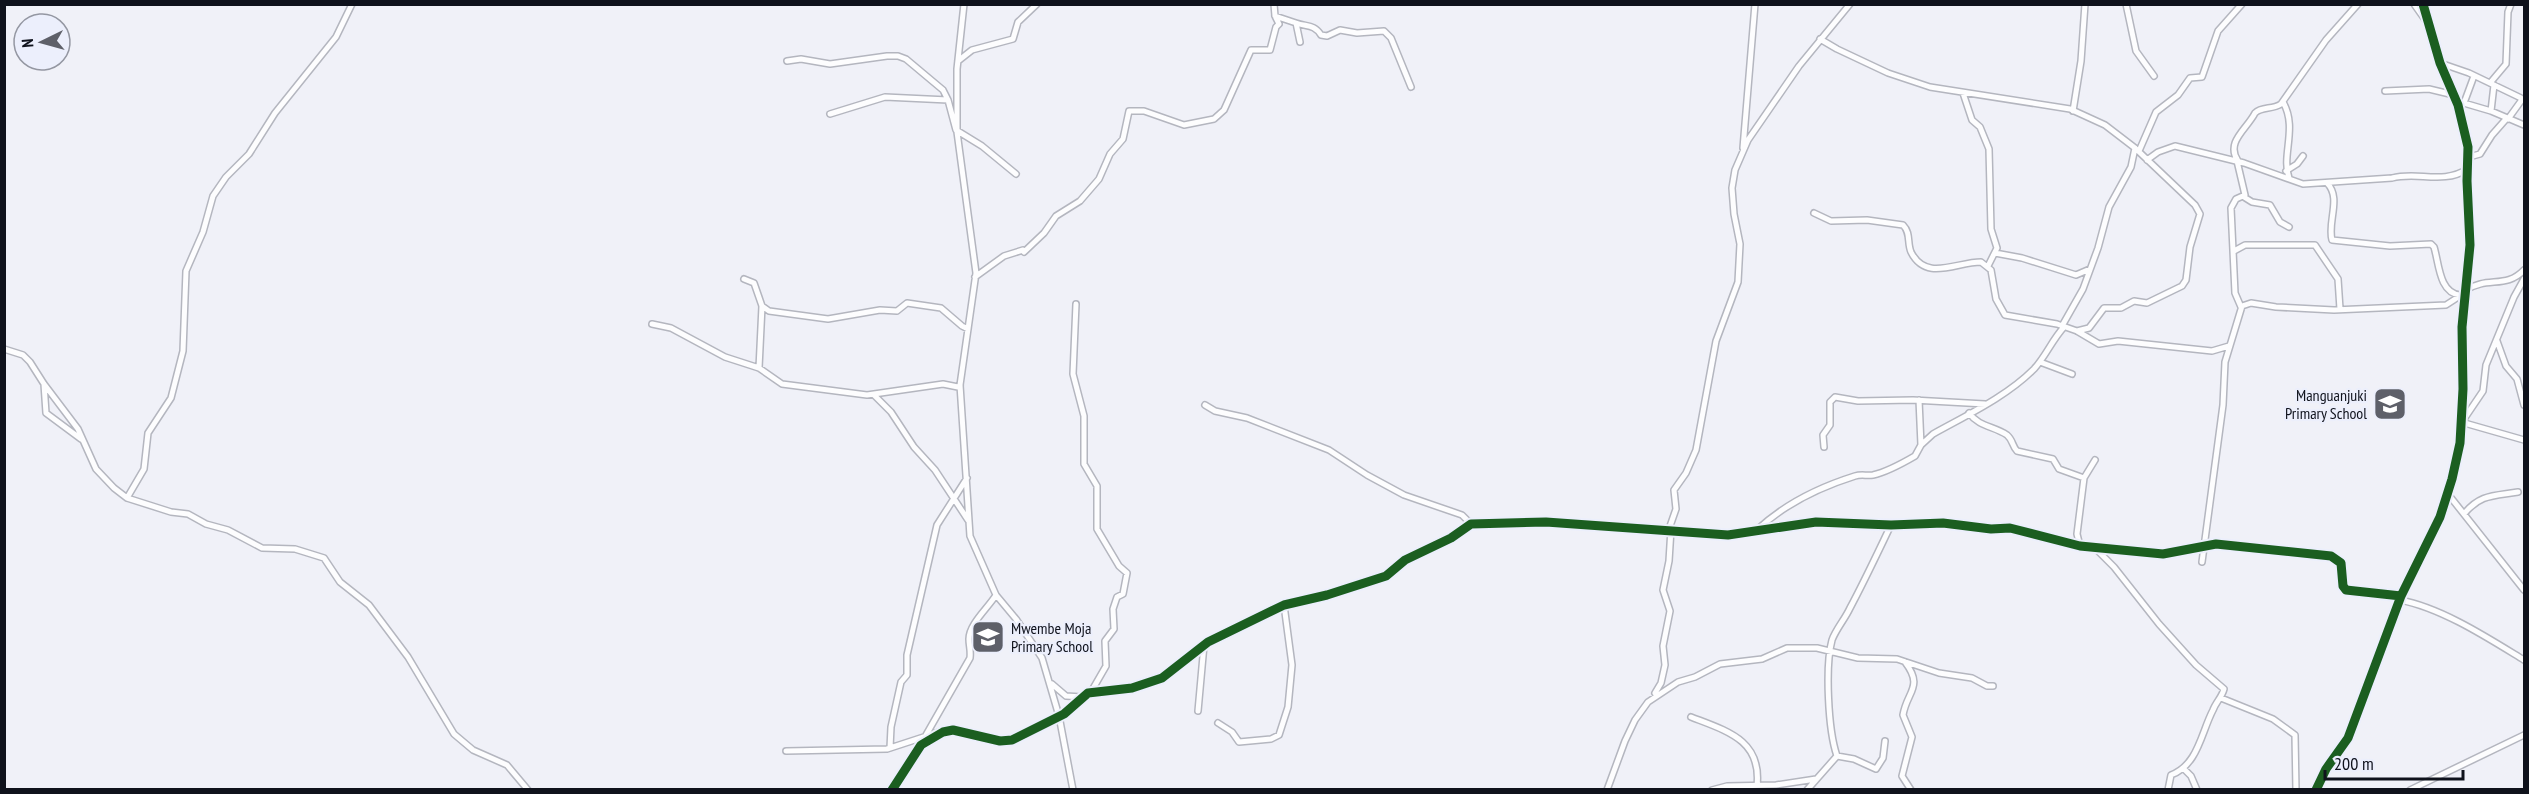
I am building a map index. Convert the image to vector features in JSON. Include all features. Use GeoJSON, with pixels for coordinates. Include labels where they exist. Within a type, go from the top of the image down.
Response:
{"type":"FeatureCollection","features":[{"type":"Feature","properties":{"kind":"street"},"geometry":{"type":"LineString","coordinates":[[127,498],[144,469],[148,433],[171,398],[183,351],[186,271],[203,232],[213,196],[220,184],[249,154],[278,108],[331,43],[352,4]]}},
{"type":"Feature","properties":{"kind":"street"},"geometry":{"type":"LineString","coordinates":[[964,4],[958,61],[957,132],[975,277],[960,385],[968,522],[972,546],[996,595],[1035,646],[1051,682],[1073,789]]}},
{"type":"Feature","properties":{"kind":"street"},"geometry":{"type":"LineString","coordinates":[[958,61],[972,50],[1013,39],[1018,22],[1037,4]]}},
{"type":"Feature","properties":{"kind":"street"},"geometry":{"type":"LineString","coordinates":[[975,277],[1004,256],[1023,251],[1044,233],[1056,216],[1080,201],[1099,179],[1110,154],[1123,139],[1128,112],[1144,111],[1184,125],[1215,119],[1224,110],[1251,50],[1270,50],[1276,27],[1279,24],[1274,4]]}},
{"type":"Feature","properties":{"kind":"street"},"geometry":{"type":"LineString","coordinates":[[1607,789],[1635,720],[1661,683],[1665,665],[1663,646],[1670,611],[1663,590],[1669,561],[1670,529],[1676,509],[1674,490],[1686,473],[1696,450],[1716,341],[1736,294],[1740,244],[1732,188],[1735,170],[1743,148],[1755,4]]}},
{"type":"Feature","properties":{"kind":"street"},"geometry":{"type":"LineString","coordinates":[[1743,148],[1820,39],[1850,4]]}},
{"type":"Feature","properties":{"kind":"street"},"geometry":{"type":"LineString","coordinates":[[2073,111],[2081,61],[2085,4]]}},
{"type":"Feature","properties":{"kind":"street"},"geometry":{"type":"LineString","coordinates":[[2126,4],[2136,51],[2154,76]]}},
{"type":"Feature","properties":{"kind":"street"},"geometry":{"type":"LineString","coordinates":[[1757,530],[1773,515],[1839,481],[1875,474],[1912,458],[1933,434],[2019,383],[2040,362],[2063,327],[2083,289],[2109,207],[2157,111],[2178,95],[2190,78],[2202,77],[2218,31],[2242,4]]}},
{"type":"Feature","properties":{"kind":"street"},"geometry":{"type":"LineString","coordinates":[[2244,197],[2238,161],[2233,152],[2235,142],[2255,113],[2261,109],[2275,108],[2283,102],[2326,40],[2358,4]]}},
{"type":"Feature","properties":{"kind":"street"},"geometry":{"type":"LineString","coordinates":[[2414,4],[2427,22]]}},
{"type":"Feature","properties":{"kind":"street"},"geometry":{"type":"LineString","coordinates":[[2316,789],[2326,769],[2348,738],[2401,598],[2434,531],[2448,494],[2460,443],[2461,341],[2470,238],[2469,157],[2466,132],[2456,98],[2440,63],[2423,4]]}},
{"type":"Feature","properties":{"kind":"street"},"geometry":{"type":"LineString","coordinates":[[2491,111],[2492,84],[2506,64],[2509,34],[2508,12],[2511,4]]}},
{"type":"Feature","properties":{"kind":"street"},"geometry":{"type":"LineString","coordinates":[[1275,15],[1316,28],[1321,35],[1326,36],[1340,30],[1357,33],[1384,31],[1392,38],[1411,87]]}},
{"type":"Feature","properties":{"kind":"street"},"geometry":{"type":"LineString","coordinates":[[1296,23],[1300,42]]}},
{"type":"Feature","properties":{"kind":"street"},"geometry":{"type":"LineString","coordinates":[[1820,39],[1902,79],[1930,87],[2054,105],[2073,111],[2105,125],[2137,149],[2183,192],[2199,211],[2185,282],[2173,292],[2147,303],[2134,302],[2121,308],[2104,309],[2092,326],[2077,331]]}},
{"type":"Feature","properties":{"kind":"street"},"geometry":{"type":"LineString","coordinates":[[788,61],[801,59],[830,64],[887,56],[906,59],[943,90],[957,132],[982,146],[1016,174]]}},
{"type":"Feature","properties":{"kind":"street"},"geometry":{"type":"LineString","coordinates":[[2440,63],[2522,99],[2480,154],[2469,157]]}},
{"type":"Feature","properties":{"kind":"street"},"geometry":{"type":"LineString","coordinates":[[2464,103],[2474,76]]}},
{"type":"Feature","properties":{"kind":"street"},"geometry":{"type":"LineString","coordinates":[[2385,91],[2428,89],[2524,125]]}},
{"type":"Feature","properties":{"kind":"street"},"geometry":{"type":"LineString","coordinates":[[1963,93],[1972,120],[1980,127],[1989,148],[1991,229],[1997,247],[1988,266]]}},
{"type":"Feature","properties":{"kind":"street"},"geometry":{"type":"LineString","coordinates":[[830,114],[885,97],[948,100]]}},
{"type":"Feature","properties":{"kind":"street"},"geometry":{"type":"LineString","coordinates":[[2283,102],[2289,123],[2286,171],[2289,178]]}},
{"type":"Feature","properties":{"kind":"street"},"geometry":{"type":"LineString","coordinates":[[2147,160],[2158,152],[2175,146],[2238,161],[2303,184],[2401,176],[2436,178],[2468,169]]}},
{"type":"Feature","properties":{"kind":"street"},"geometry":{"type":"LineString","coordinates":[[2286,171],[2297,164],[2303,156]]}},
{"type":"Feature","properties":{"kind":"street"},"geometry":{"type":"LineString","coordinates":[[2327,183],[2333,195],[2330,229],[2332,240],[2390,246],[2432,244],[2446,289],[2453,294],[2460,295]]}},
{"type":"Feature","properties":{"kind":"street"},"geometry":{"type":"LineString","coordinates":[[2202,562],[2223,405],[2224,367],[2241,307],[2235,293],[2231,208],[2236,199],[2244,197],[2252,202],[2270,205],[2280,222],[2289,227]]}},
{"type":"Feature","properties":{"kind":"street"},"geometry":{"type":"LineString","coordinates":[[1814,213],[1833,222],[1867,220],[1903,225],[1908,232],[1911,252],[1918,262],[1928,268],[1943,269],[1977,262],[1988,266],[1992,273],[1994,294],[2003,314],[2077,331],[2099,344],[2118,341],[2212,351],[2229,346]]}},
{"type":"Feature","properties":{"kind":"street"},"geometry":{"type":"LineString","coordinates":[[2234,251],[2245,245],[2315,245],[2338,279],[2340,309]]}},
{"type":"Feature","properties":{"kind":"street"},"geometry":{"type":"LineString","coordinates":[[1995,253],[2022,258],[2076,275],[2090,269]]}},
{"type":"Feature","properties":{"kind":"street"},"geometry":{"type":"LineString","coordinates":[[2241,307],[2251,303],[2297,308],[2340,309],[2446,305],[2482,282],[2511,281],[2524,270]]}},
{"type":"Feature","properties":{"kind":"street"},"geometry":{"type":"LineString","coordinates":[[744,279],[754,283],[762,306],[759,368]]}},
{"type":"Feature","properties":{"kind":"street"},"geometry":{"type":"LineString","coordinates":[[2462,422],[2483,391],[2486,365],[2514,297],[2524,279]]}},
{"type":"Feature","properties":{"kind":"street"},"geometry":{"type":"LineString","coordinates":[[762,306],[771,312],[828,319],[880,310],[897,310],[907,303],[941,308],[962,327],[968,328]]}},
{"type":"Feature","properties":{"kind":"street"},"geometry":{"type":"LineString","coordinates":[[1076,304],[1073,374],[1084,416],[1084,464],[1097,486],[1097,529],[1119,566],[1127,573],[1123,594],[1117,597],[1113,608],[1114,629],[1105,641],[1106,666],[1091,692]]}},
{"type":"Feature","properties":{"kind":"street"},"geometry":{"type":"LineString","coordinates":[[762,323],[771,312]]}},
{"type":"Feature","properties":{"kind":"street"},"geometry":{"type":"LineString","coordinates":[[652,324],[670,328],[724,357],[759,368],[782,384],[874,395],[943,384],[958,387],[960,385]]}},
{"type":"Feature","properties":{"kind":"street"},"geometry":{"type":"LineString","coordinates":[[2497,341],[2506,366],[2519,385],[2524,403]]}},
{"type":"Feature","properties":{"kind":"street"},"geometry":{"type":"LineString","coordinates":[[4,350],[23,354],[71,418],[96,469],[127,498],[171,512],[188,514],[262,548],[295,549],[324,558],[340,582],[369,605],[408,657],[454,734],[473,750],[507,765],[528,789]]}},
{"type":"Feature","properties":{"kind":"street"},"geometry":{"type":"LineString","coordinates":[[2040,362],[2072,374]]}},
{"type":"Feature","properties":{"kind":"street"},"geometry":{"type":"LineString","coordinates":[[44,384],[45,409],[48,416],[62,423],[84,441]]}},
{"type":"Feature","properties":{"kind":"street"},"geometry":{"type":"LineString","coordinates":[[874,395],[891,412],[908,439],[960,504],[968,522]]}},
{"type":"Feature","properties":{"kind":"street"},"geometry":{"type":"LineString","coordinates":[[1824,447],[1823,435],[1830,426],[1830,402],[1833,397],[1858,401],[1918,400],[1985,404]]}},
{"type":"Feature","properties":{"kind":"street"},"geometry":{"type":"LineString","coordinates":[[1918,400],[1921,445]]}},
{"type":"Feature","properties":{"kind":"street"},"geometry":{"type":"LineString","coordinates":[[1205,405],[1214,410],[1247,418],[1329,450],[1365,474],[1404,495],[1456,513],[1471,524]]}},
{"type":"Feature","properties":{"kind":"street"},"geometry":{"type":"LineString","coordinates":[[1969,413],[1976,421],[2005,433],[2011,438],[2017,451],[2053,459],[2060,469],[2084,478]]}},
{"type":"Feature","properties":{"kind":"street"},"geometry":{"type":"LineString","coordinates":[[2462,422],[2524,440]]}},
{"type":"Feature","properties":{"kind":"street"},"geometry":{"type":"LineString","coordinates":[[2080,546],[2077,534],[2084,478],[2095,460]]}},
{"type":"Feature","properties":{"kind":"street"},"geometry":{"type":"LineString","coordinates":[[890,748],[892,721],[901,682],[907,675],[907,655],[938,525],[967,478]]}},
{"type":"Feature","properties":{"kind":"street"},"geometry":{"type":"LineString","coordinates":[[2464,514],[2473,503],[2482,498],[2518,492]]}},
{"type":"Feature","properties":{"kind":"street"},"geometry":{"type":"LineString","coordinates":[[2448,494],[2524,590]]}},
{"type":"Feature","properties":{"kind":"street"},"geometry":{"type":"LineString","coordinates":[[786,751],[890,748],[926,735],[953,730],[1008,742],[1059,716],[1091,692],[1132,688],[1162,678],[1204,645],[1284,605],[1328,595],[1386,576],[1406,560],[1451,538],[1463,527],[1471,524],[1546,522],[1728,534],[1816,522],[1891,525],[1934,523],[1973,525],[1991,529],[2010,528],[2080,546],[2163,554],[2203,545],[2236,545],[2331,556],[2341,564],[2343,586],[2346,590],[2401,598],[2417,603],[2524,660]]}},
{"type":"Feature","properties":{"kind":"street"},"geometry":{"type":"LineString","coordinates":[[1837,756],[1831,727],[1830,650],[1833,638],[1849,611],[1891,525]]}},
{"type":"Feature","properties":{"kind":"street"},"geometry":{"type":"LineString","coordinates":[[2095,548],[2114,567],[2158,624],[2196,664],[2224,688],[2221,698],[2210,715],[2200,747],[2180,773],[2171,776],[2168,789]]}},
{"type":"Feature","properties":{"kind":"street"},"geometry":{"type":"LineString","coordinates":[[926,735],[970,658],[969,638],[975,621],[996,595]]}},
{"type":"Feature","properties":{"kind":"street"},"geometry":{"type":"LineString","coordinates":[[1218,723],[1232,732],[1239,742],[1275,739],[1279,735],[1288,707],[1292,665],[1284,605]]}},
{"type":"Feature","properties":{"kind":"street"},"geometry":{"type":"LineString","coordinates":[[1198,711],[1204,645]]}},
{"type":"Feature","properties":{"kind":"street"},"geometry":{"type":"LineString","coordinates":[[1653,697],[1678,682],[1695,678],[1720,664],[1762,659],[1786,648],[1830,650],[1858,658],[1892,659],[1942,673],[1972,678],[1987,686],[1993,686]]}},
{"type":"Feature","properties":{"kind":"street"},"geometry":{"type":"LineString","coordinates":[[1905,662],[1914,683],[1903,714],[1912,737],[1902,776],[1911,789]]}},
{"type":"Feature","properties":{"kind":"street"},"geometry":{"type":"LineString","coordinates":[[1051,682],[1062,694],[1082,697]]}},
{"type":"Feature","properties":{"kind":"street"},"geometry":{"type":"LineString","coordinates":[[2221,698],[2265,715],[2295,735],[2296,789]]}},
{"type":"Feature","properties":{"kind":"street"},"geometry":{"type":"LineString","coordinates":[[1691,717],[1730,732],[1740,739],[1757,763],[1759,775],[1757,786]]}},
{"type":"Feature","properties":{"kind":"street"},"geometry":{"type":"LineString","coordinates":[[892,789],[921,745],[943,732]]}},
{"type":"Feature","properties":{"kind":"street"},"geometry":{"type":"LineString","coordinates":[[2410,789],[2524,735]]}},
{"type":"Feature","properties":{"kind":"street"},"geometry":{"type":"LineString","coordinates":[[1837,756],[1854,759],[1876,769],[1883,759],[1885,741]]}},
{"type":"Feature","properties":{"kind":"street"},"geometry":{"type":"LineString","coordinates":[[1807,789],[1837,756]]}},
{"type":"Feature","properties":{"kind":"street"},"geometry":{"type":"LineString","coordinates":[[2184,768],[2197,789]]}},
{"type":"Feature","properties":{"kind":"street"},"geometry":{"type":"LineString","coordinates":[[1712,789],[1816,779]]}},
{"type":"Feature","properties":{"kind":"cycle path"},"geometry":{"type":"LineString","coordinates":[[2316,790],[2326,769],[2348,738],[2401,596],[2440,517],[2460,443],[2463,389],[2462,327],[2470,245],[2468,147],[2458,105],[2440,63],[2423,4]]}},
{"type":"Feature","properties":{"kind":"cycle path"},"geometry":{"type":"LineString","coordinates":[[892,790],[921,745],[943,732],[953,730],[1000,741],[1012,740],[1064,714],[1088,693],[1132,688],[1162,678],[1208,642],[1284,605],[1327,595],[1386,576],[1405,560],[1451,538],[1471,524],[1546,522],[1728,535],[1816,522],[1891,525],[1943,523],[1991,529],[2010,528],[2080,546],[2163,554],[2216,544],[2331,556],[2341,563],[2343,586],[2346,590],[2401,596]]}},
{"type":"Feature","properties":{"kind":"place","name":"Manguanjuki Primary School"},"geometry":{"type":"Point","coordinates":[2390,404]}},
{"type":"Feature","properties":{"kind":"place","name":"Mwembe Moja Primary School"},"geometry":{"type":"Point","coordinates":[988,637]}}]}
